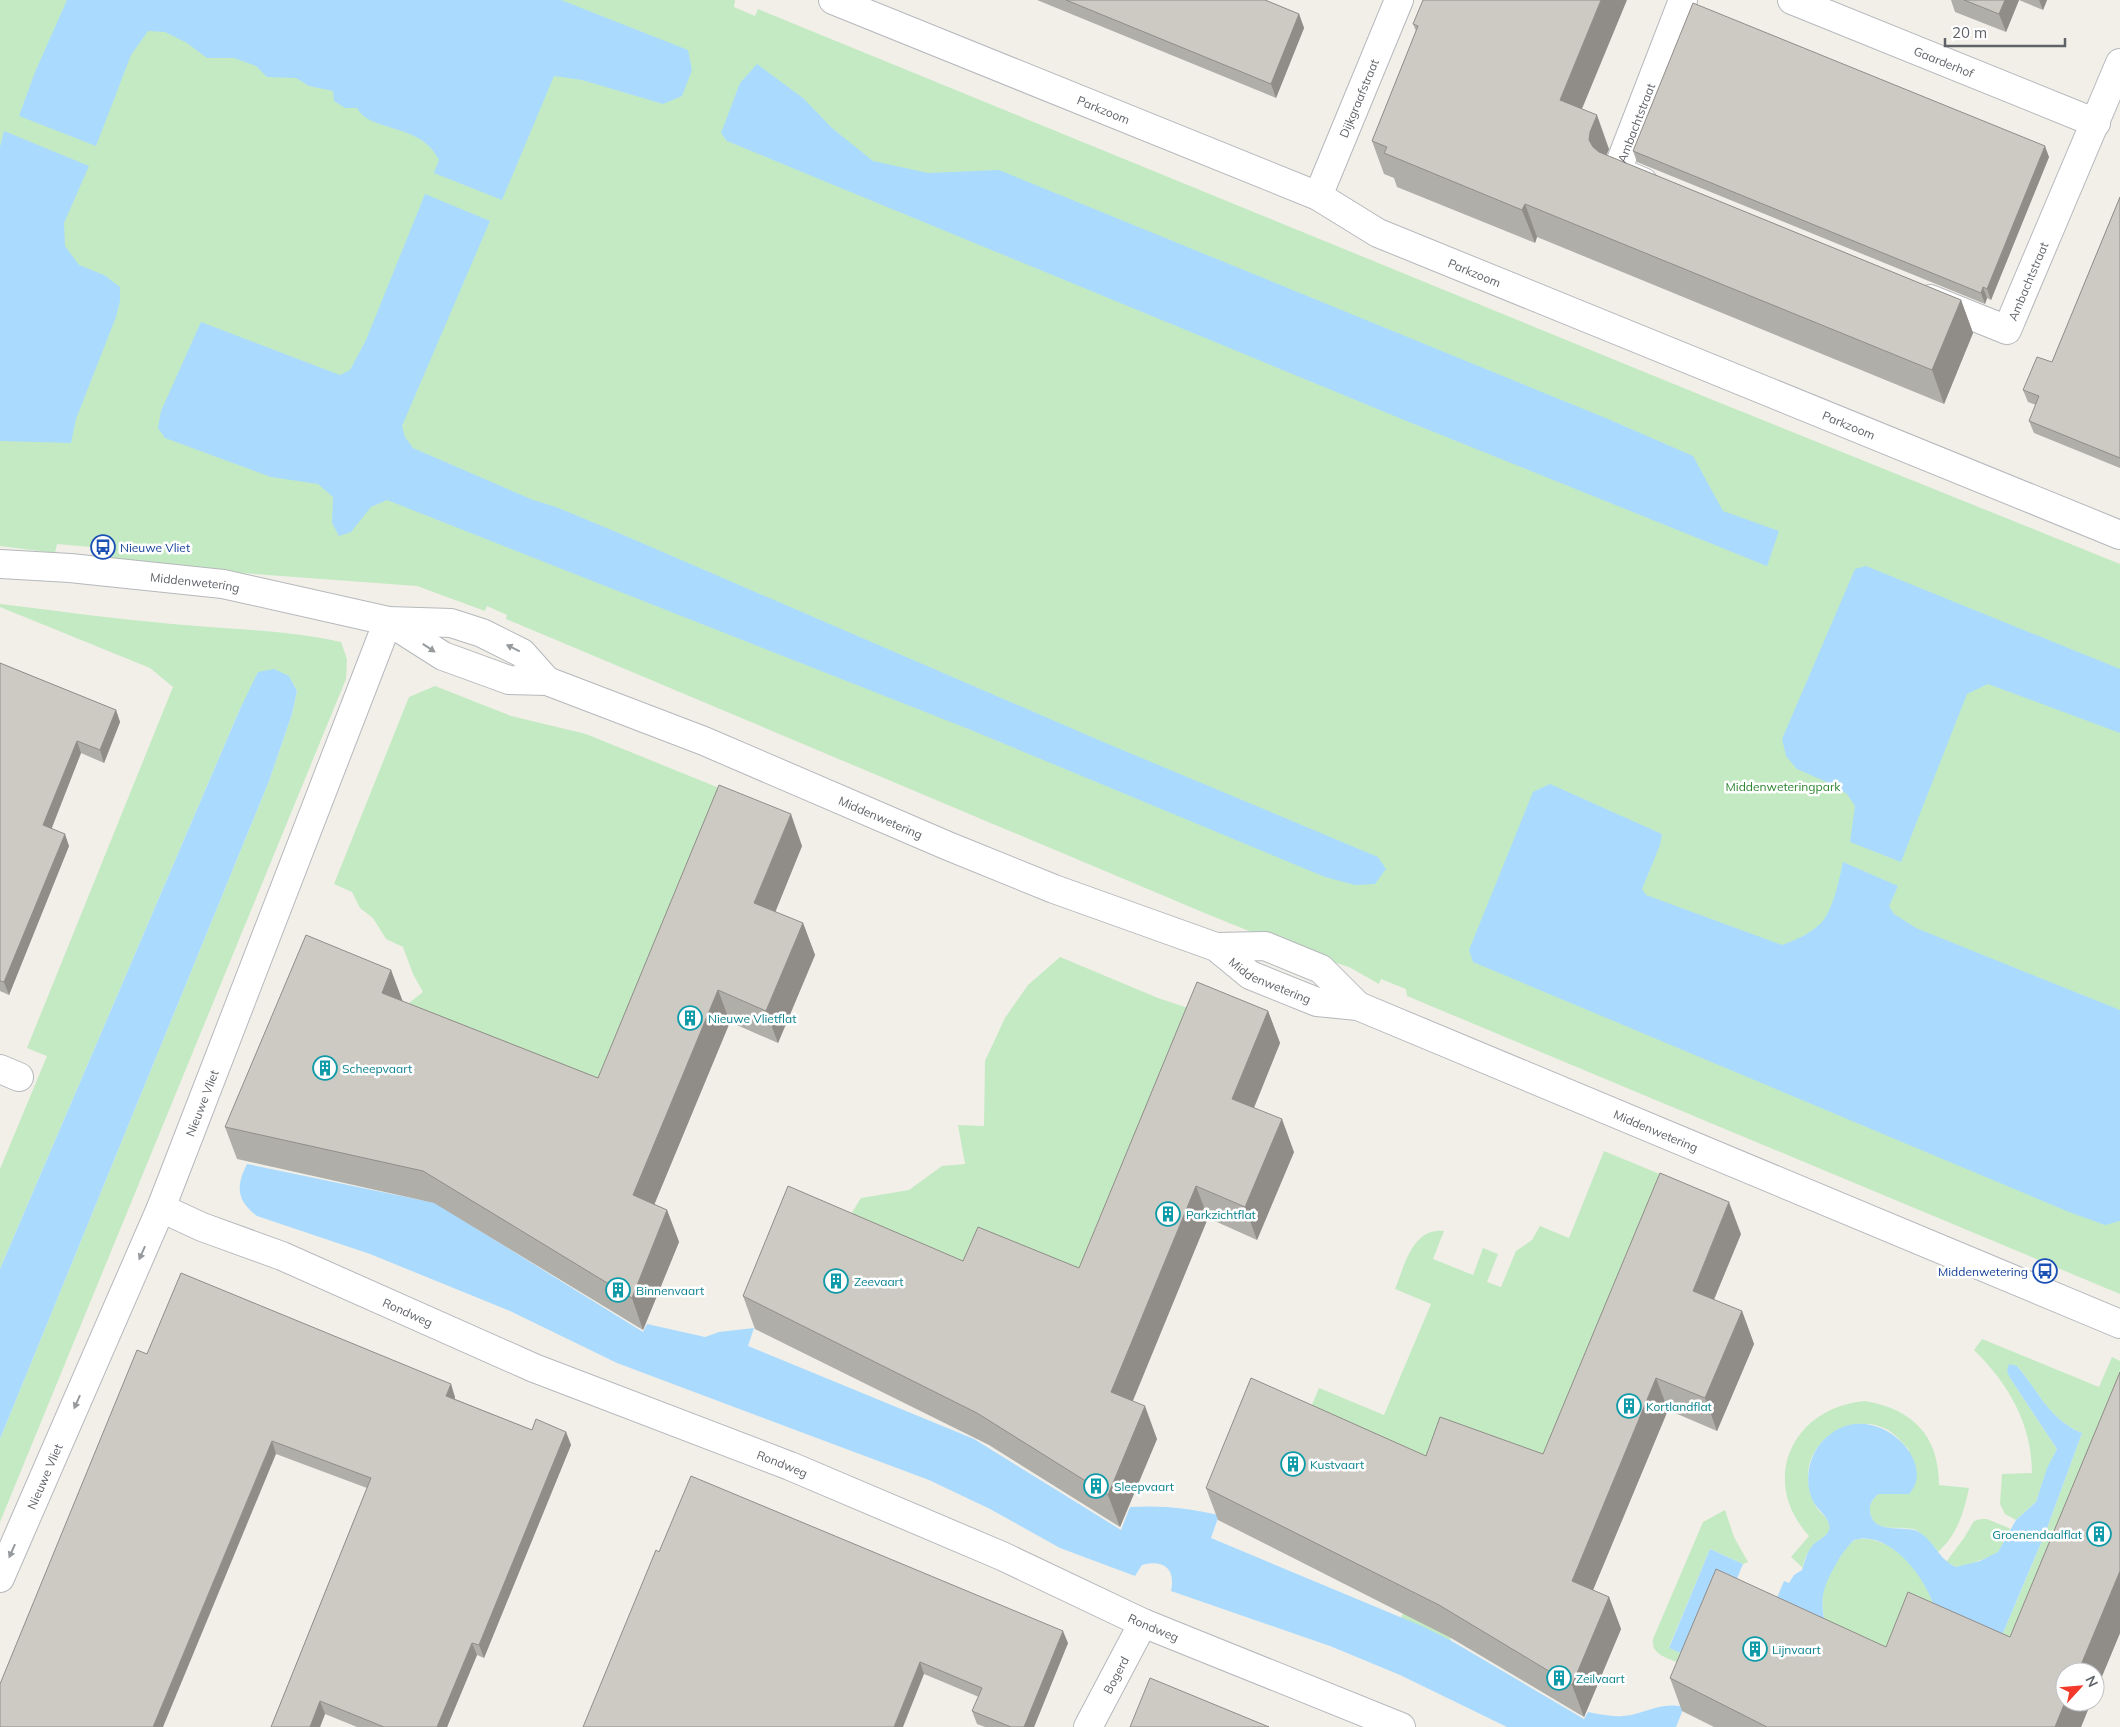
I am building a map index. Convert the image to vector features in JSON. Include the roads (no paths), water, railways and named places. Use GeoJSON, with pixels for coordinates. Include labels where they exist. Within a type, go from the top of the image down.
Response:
{"type":"FeatureCollection","features":[{"type":"Feature","properties":{"kind":"street","name":"Parkzoom"},"geometry":{"type":"LineString","coordinates":[[833,0],[1318,196],[1378,233],[2120,535]]}},
{"type":"Feature","properties":{"kind":"street","name":"Ambachtstraat"},"geometry":{"type":"LineString","coordinates":[[1662,190],[1617,171],[1683,0]]}},
{"type":"Feature","properties":{"kind":"street","name":"Gaarderhof"},"geometry":{"type":"LineString","coordinates":[[1792,0],[2096,122]]}},
{"type":"Feature","properties":{"kind":"street","name":"Dijkgraafstraat"},"geometry":{"type":"LineString","coordinates":[[1318,196],[1391,3]]}},
{"type":"Feature","properties":{"kind":"street","name":"Ambachtstraat"},"geometry":{"type":"LineString","coordinates":[[1907,289],[2007,330],[2120,63]]}},
{"type":"Feature","properties":{"kind":"street","name":"Middenwetering"},"geometry":{"type":"LineString","coordinates":[[0,564],[70,568],[223,584],[388,621],[443,656],[509,680],[548,681],[704,741],[948,846],[1045,885],[1216,947],[1265,946],[1321,969],[1358,1006],[2120,1324]]}},
{"type":"Feature","properties":{"kind":"street","name":"Nieuwe Vliet"},"geometry":{"type":"LineString","coordinates":[[0,1578],[161,1208],[388,621]]}},
{"type":"Feature","properties":{"kind":"street","name":"Rondweg"},"geometry":{"type":"LineString","coordinates":[[161,1208],[202,1227],[282,1256],[534,1368],[790,1466],[1002,1556],[1143,1624],[1401,1727]]}},
{"type":"Feature","properties":{"kind":"street","name":"Bogerd"},"geometry":{"type":"LineString","coordinates":[[1088,1727],[1143,1624]]}},
{"type":"Feature","properties":{"kind":"water"},"geometry":{"type":"Polygon","coordinates":[[[67,0],[561,0],[688,50],[692,70],[682,96],[663,104],[582,80],[554,76],[502,200],[434,173],[439,160],[431,148],[420,139],[409,133],[373,121],[364,116],[357,108],[345,108],[334,101],[333,91],[309,86],[296,78],[267,77],[256,66],[234,58],[207,58],[187,43],[165,32],[148,31],[131,55],[96,146],[19,116],[35,72],[67,0]]]}},
{"type":"Feature","properties":{"kind":"water"},"geometry":{"type":"Polygon","coordinates":[[[757,64],[803,98],[832,128],[873,161],[928,173],[999,170],[1608,419],[1693,456],[1723,511],[1779,531],[1767,566],[1404,420],[727,141],[721,133],[740,83],[757,64]]]}},
{"type":"Feature","properties":{"kind":"water"},"geometry":{"type":"Polygon","coordinates":[[[4,131],[89,166],[64,223],[65,246],[79,265],[104,275],[120,287],[120,301],[116,317],[76,419],[71,443],[0,441],[0,147],[4,131]]]}},
{"type":"Feature","properties":{"kind":"water"},"geometry":{"type":"Polygon","coordinates":[[[425,194],[490,221],[402,426],[405,437],[413,448],[533,500],[556,507],[621,534],[1101,741],[1378,857],[1386,869],[1375,884],[1355,885],[1325,877],[971,730],[387,500],[371,507],[351,532],[339,536],[332,523],[333,497],[318,484],[271,477],[165,438],[158,428],[161,411],[201,322],[340,375],[350,370],[366,340],[425,194]]]}},
{"type":"Feature","properties":{"kind":"water"},"geometry":{"type":"Polygon","coordinates":[[[1866,566],[2120,669],[2120,733],[1988,684],[1967,694],[1901,862],[1850,842],[1855,806],[1847,794],[1831,784],[1797,769],[1786,756],[1782,739],[1855,569],[1866,566]]]}},
{"type":"Feature","properties":{"kind":"water"},"geometry":{"type":"Polygon","coordinates":[[[274,669],[289,676],[297,691],[292,714],[269,781],[0,1439],[0,1269],[240,709],[258,672],[274,669]]]}},
{"type":"Feature","properties":{"kind":"water"},"geometry":{"type":"Polygon","coordinates":[[[1550,784],[1662,834],[1660,845],[1642,889],[1646,895],[1782,945],[1807,934],[1824,919],[1835,895],[1843,862],[1898,886],[1889,906],[1894,914],[1916,928],[2120,1010],[2120,1221],[2105,1225],[2069,1212],[1473,962],[1469,950],[1533,792],[1550,784]]]}},
{"type":"Feature","properties":{"kind":"water"},"geometry":{"type":"Polygon","coordinates":[[[247,1164],[435,1203],[643,1332],[647,1324],[705,1337],[719,1332],[754,1328],[748,1346],[974,1439],[1121,1530],[1130,1507],[1153,1506],[1219,1515],[1211,1538],[1424,1627],[1450,1640],[1584,1719],[1588,1712],[1623,1716],[1660,1707],[1684,1707],[1676,1727],[1507,1727],[1400,1675],[1330,1646],[1171,1591],[1172,1576],[1170,1571],[1162,1565],[1149,1563],[1142,1565],[1135,1576],[1060,1548],[990,1509],[929,1480],[617,1363],[510,1311],[370,1254],[257,1216],[245,1204],[240,1192],[241,1179],[247,1164]]]}},
{"type":"Feature","properties":{"kind":"water"},"geometry":{"type":"Polygon","coordinates":[[[2009,1364],[2017,1366],[2045,1404],[2061,1420],[2082,1433],[2046,1531],[2000,1640],[1934,1606],[1923,1582],[1904,1558],[1892,1548],[1867,1538],[1854,1540],[1851,1543],[1843,1552],[1826,1583],[1822,1605],[1827,1631],[1768,1619],[1784,1581],[1789,1583],[1794,1575],[1802,1570],[1811,1548],[1829,1530],[1828,1522],[1810,1494],[1808,1479],[1810,1463],[1817,1449],[1821,1443],[1839,1429],[1859,1424],[1877,1427],[1894,1436],[1907,1449],[1915,1464],[1916,1480],[1909,1494],[1878,1494],[1873,1500],[1870,1511],[1877,1524],[1884,1527],[1908,1529],[1922,1534],[1946,1560],[1956,1567],[1980,1561],[1998,1552],[2016,1520],[2036,1502],[2047,1468],[2057,1449],[2010,1378],[2007,1371],[2009,1364]]]}},
{"type":"Feature","properties":{"kind":"water"},"geometry":{"type":"Polygon","coordinates":[[[1710,1549],[1743,1564],[1730,1595],[1681,1653],[1669,1648],[1710,1549]]]}},
{"type":"Feature","properties":{"kind":"place","name":"Nieuwe Vliet"},"geometry":{"type":"Point","coordinates":[103,547]}},
{"type":"Feature","properties":{"kind":"place","name":"Nieuwe Vlietflat"},"geometry":{"type":"Point","coordinates":[690,1018]}},
{"type":"Feature","properties":{"kind":"place","name":"Scheepvaart"},"geometry":{"type":"Point","coordinates":[325,1068]}},
{"type":"Feature","properties":{"kind":"place","name":"Parkzichtflat"},"geometry":{"type":"Point","coordinates":[1168,1214]}},
{"type":"Feature","properties":{"kind":"place","name":"Middenwetering"},"geometry":{"type":"Point","coordinates":[2045,1271]}},
{"type":"Feature","properties":{"kind":"place","name":"Zeevaart"},"geometry":{"type":"Point","coordinates":[836,1281]}},
{"type":"Feature","properties":{"kind":"place","name":"Binnenvaart"},"geometry":{"type":"Point","coordinates":[618,1290]}},
{"type":"Feature","properties":{"kind":"place","name":"Kortlandflat"},"geometry":{"type":"Point","coordinates":[1629,1406]}},
{"type":"Feature","properties":{"kind":"place","name":"Kustvaart"},"geometry":{"type":"Point","coordinates":[1293,1464]}},
{"type":"Feature","properties":{"kind":"place","name":"Sleepvaart"},"geometry":{"type":"Point","coordinates":[1096,1486]}},
{"type":"Feature","properties":{"kind":"place","name":"Groenendaalflat"},"geometry":{"type":"Point","coordinates":[2099,1534]}},
{"type":"Feature","properties":{"kind":"place","name":"Lijnvaart"},"geometry":{"type":"Point","coordinates":[1755,1649]}},
{"type":"Feature","properties":{"kind":"place","name":"Zeilvaart"},"geometry":{"type":"Point","coordinates":[1559,1678]}},
{"type":"Feature","properties":{"kind":"park label","name":"Middenweteringpark"},"geometry":{"type":"Point","coordinates":[1783,786]}}]}
